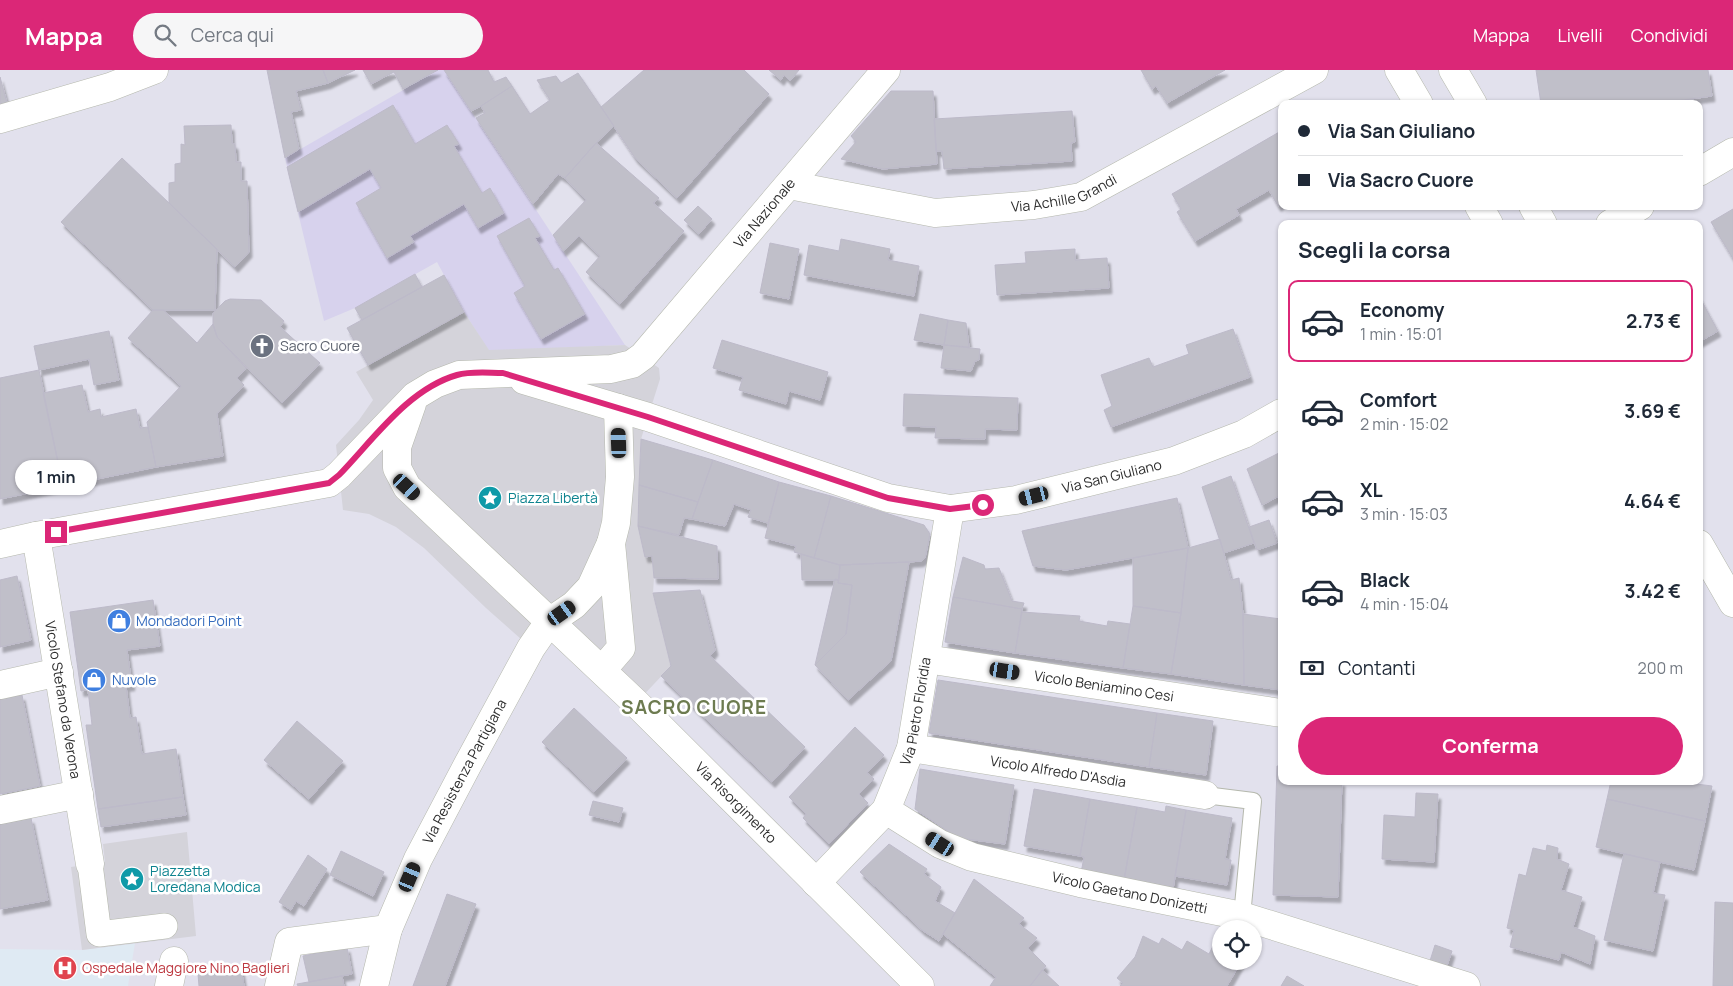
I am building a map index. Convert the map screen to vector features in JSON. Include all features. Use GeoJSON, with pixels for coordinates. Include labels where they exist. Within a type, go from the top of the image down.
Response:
{"type":"FeatureCollection","features":[{"type":"Feature","properties":{"kind":"street"},"geometry":{"type":"LineString","coordinates":[[0,119],[110,87],[154,70]]}},
{"type":"Feature","properties":{"kind":"street","name":"Via Nazionale"},"geometry":{"type":"LineString","coordinates":[[503,373],[611,369],[632,364],[643,356],[886,70]]}},
{"type":"Feature","properties":{"kind":"street","name":"Via Achille Grandi"},"geometry":{"type":"LineString","coordinates":[[789,185],[935,214],[1034,205],[1081,197],[1314,70]]}},
{"type":"Feature","properties":{"kind":"street"},"geometry":{"type":"LineString","coordinates":[[1399,70],[1416,100]]}},
{"type":"Feature","properties":{"kind":"street"},"geometry":{"type":"LineString","coordinates":[[1453,70],[1471,100]]}},
{"type":"Feature","properties":{"kind":"street"},"geometry":{"type":"LineString","coordinates":[[1703,170],[1733,152]]}},
{"type":"Feature","properties":{"kind":"street"},"geometry":{"type":"LineString","coordinates":[[1617,220],[1633,210]]}},
{"type":"Feature","properties":{"kind":"street"},"geometry":{"type":"LineString","coordinates":[[0,544],[329,483],[415,396],[435,384],[459,375],[503,373]]}},
{"type":"Feature","properties":{"kind":"street","name":"Via San Giuliano"},"geometry":{"type":"LineString","coordinates":[[503,373],[648,417],[888,498],[950,509],[1016,500],[1174,461],[1244,434],[1278,415]]}},
{"type":"Feature","properties":{"kind":"street","name":"Via Risorgimento"},"geometry":{"type":"LineString","coordinates":[[415,396],[397,447],[397,468],[407,487],[602,670],[920,986]]}},
{"type":"Feature","properties":{"kind":"street"},"geometry":{"type":"LineString","coordinates":[[602,670],[621,648],[611,544],[616,523],[620,477],[618,408]]}},
{"type":"Feature","properties":{"kind":"street","name":"Via Pietro Floridia"},"geometry":{"type":"LineString","coordinates":[[816,883],[886,810],[911,748],[950,509]]}},
{"type":"Feature","properties":{"kind":"street","name":"Vicolo Stefano da Verona"},"geometry":{"type":"LineString","coordinates":[[36,536],[90,864]]}},
{"type":"Feature","properties":{"kind":"street","name":"Via Resistenza Partigiana"},"geometry":{"type":"LineString","coordinates":[[374,986],[388,929],[422,851],[531,648],[550,622],[574,605],[591,587],[611,544]]}},
{"type":"Feature","properties":{"kind":"street"},"geometry":{"type":"LineString","coordinates":[[1703,551],[1733,603]]}},
{"type":"Feature","properties":{"kind":"street","name":"Vicolo Beniamino Cesi"},"geometry":{"type":"LineString","coordinates":[[926,659],[1278,713]]}},
{"type":"Feature","properties":{"kind":"street"},"geometry":{"type":"LineString","coordinates":[[0,685],[59,672]]}},
{"type":"Feature","properties":{"kind":"street","name":"Vicolo Alfredo D'Asdia"},"geometry":{"type":"LineString","coordinates":[[911,748],[1205,795]]}},
{"type":"Feature","properties":{"kind":"street"},"geometry":{"type":"LineString","coordinates":[[0,810],[79,794]]}},
{"type":"Feature","properties":{"kind":"street","name":"Vicolo Gaetano Donizetti"},"geometry":{"type":"LineString","coordinates":[[886,810],[940,844],[972,857],[1080,883],[1242,916],[1466,986]]}},
{"type":"Feature","properties":{"kind":"street"},"geometry":{"type":"LineString","coordinates":[[90,864],[99,934],[165,926]]}},
{"type":"Feature","properties":{"kind":"street"},"geometry":{"type":"LineString","coordinates":[[279,986],[289,942],[388,929]]}},
{"type":"Feature","properties":{"kind":"lane"},"geometry":{"type":"LineString","coordinates":[[1205,795],[1253,800],[1242,916]]}},
{"type":"Feature","properties":{"kind":"shaded area"},"geometry":{"type":"Polygon","coordinates":[[[438,70],[444,70],[625,345],[489,351],[464,312],[437,262],[355,308],[324,321],[285,158],[438,70]]]}},
{"type":"Feature","properties":{"kind":"shaded area","name":"Piazza Libertà"},"geometry":{"type":"Polygon","coordinates":[[[464,312],[489,350],[625,345],[659,368],[660,379],[641,439],[638,525],[645,556],[652,556],[653,593],[671,666],[636,703],[550,622],[531,648],[486,608],[424,548],[396,527],[369,514],[343,510],[336,445],[359,420],[373,400],[356,372],[464,312]]]}},
{"type":"Feature","properties":{"kind":"shaded area","name":"Piazzetta Loredana Modica"},"geometry":{"type":"Polygon","coordinates":[[[187,832],[196,936],[82,950],[71,867],[105,862],[103,844],[187,832]]]}},
{"type":"Feature","properties":{"kind":"shaded area","name":"Ospedale Maggiore Nino Baglieri"},"geometry":{"type":"Polygon","coordinates":[[[135,943],[128,986],[0,986],[0,949],[82,950],[135,943]]]}},
{"type":"Feature","properties":{"kind":"building"},"geometry":{"type":"Polygon","coordinates":[[[267,70],[323,70],[328,83],[296,91],[301,110],[291,112],[299,149],[285,158],[267,70]]]}},
{"type":"Feature","properties":{"kind":"building"},"geometry":{"type":"Polygon","coordinates":[[[323,70],[355,70],[328,83],[323,70]]]}},
{"type":"Feature","properties":{"kind":"building"},"geometry":{"type":"Polygon","coordinates":[[[363,70],[438,70],[403,89],[394,72],[371,84],[363,70]]]}},
{"type":"Feature","properties":{"kind":"building"},"geometry":{"type":"Polygon","coordinates":[[[444,70],[488,70],[494,82],[506,77],[512,86],[471,111],[444,70]]]}},
{"type":"Feature","properties":{"kind":"building"},"geometry":{"type":"Polygon","coordinates":[[[644,70],[744,70],[769,94],[677,198],[635,158],[601,107],[644,70]]]}},
{"type":"Feature","properties":{"kind":"building"},"geometry":{"type":"Polygon","coordinates":[[[769,70],[799,70],[790,81],[784,75],[781,80],[769,70]]]}},
{"type":"Feature","properties":{"kind":"building"},"geometry":{"type":"Polygon","coordinates":[[[1141,70],[1225,70],[1167,103],[1156,86],[1152,89],[1141,70]]]}},
{"type":"Feature","properties":{"kind":"building"},"geometry":{"type":"Polygon","coordinates":[[[1536,70],[1708,70],[1712,96],[1684,100],[1540,100],[1536,70]]]}},
{"type":"Feature","properties":{"kind":"building"},"geometry":{"type":"Polygon","coordinates":[[[578,73],[614,126],[565,178],[558,174],[533,204],[476,118],[485,113],[481,106],[512,86],[530,114],[550,100],[537,80],[556,76],[561,83],[578,73]]]}},
{"type":"Feature","properties":{"kind":"building"},"geometry":{"type":"Polygon","coordinates":[[[0,77],[7,103],[0,104],[0,77]]]}},
{"type":"Feature","properties":{"kind":"building"},"geometry":{"type":"Polygon","coordinates":[[[891,91],[933,91],[937,164],[883,169],[841,159],[856,142],[851,136],[891,91]]]}},
{"type":"Feature","properties":{"kind":"building"},"geometry":{"type":"Polygon","coordinates":[[[393,105],[415,144],[447,125],[459,144],[454,146],[482,193],[490,188],[504,213],[478,228],[464,204],[410,236],[414,242],[387,258],[356,203],[381,188],[370,169],[298,212],[287,167],[393,105]]]}},
{"type":"Feature","properties":{"kind":"building"},"geometry":{"type":"Polygon","coordinates":[[[1072,111],[1075,142],[1071,143],[1072,161],[944,169],[942,151],[936,151],[934,119],[1072,111]]]}},
{"type":"Feature","properties":{"kind":"building"},"geometry":{"type":"Polygon","coordinates":[[[231,125],[236,162],[241,162],[241,181],[247,181],[249,252],[235,267],[169,203],[169,183],[175,182],[175,164],[181,163],[181,144],[185,145],[184,126],[231,125]]]}},
{"type":"Feature","properties":{"kind":"building"},"geometry":{"type":"Polygon","coordinates":[[[1278,133],[1278,206],[1269,190],[1236,209],[1239,215],[1195,241],[1177,212],[1181,209],[1172,194],[1278,133]]]}},
{"type":"Feature","properties":{"kind":"building"},"geometry":{"type":"Polygon","coordinates":[[[596,143],[659,198],[653,203],[684,231],[620,304],[586,272],[600,256],[579,236],[563,251],[553,235],[586,200],[565,178],[596,143]]]}},
{"type":"Feature","properties":{"kind":"building"},"geometry":{"type":"Polygon","coordinates":[[[122,158],[217,249],[215,310],[153,310],[61,222],[122,158]]]}},
{"type":"Feature","properties":{"kind":"building"},"geometry":{"type":"Polygon","coordinates":[[[698,206],[712,219],[699,234],[684,220],[698,206]]]}},
{"type":"Feature","properties":{"kind":"building"},"geometry":{"type":"Polygon","coordinates":[[[1733,209],[1733,259],[1711,222],[1733,209]]]}},
{"type":"Feature","properties":{"kind":"building"},"geometry":{"type":"Polygon","coordinates":[[[529,218],[540,236],[535,238],[554,270],[558,268],[585,314],[541,339],[514,293],[525,286],[497,236],[529,218]]]}},
{"type":"Feature","properties":{"kind":"building"},"geometry":{"type":"Polygon","coordinates":[[[841,239],[890,249],[888,260],[919,266],[914,296],[804,275],[809,245],[839,251],[841,239]]]}},
{"type":"Feature","properties":{"kind":"building"},"geometry":{"type":"Polygon","coordinates":[[[770,243],[799,249],[789,299],[760,293],[770,243]]]}},
{"type":"Feature","properties":{"kind":"building"},"geometry":{"type":"Polygon","coordinates":[[[1075,249],[1075,260],[1107,258],[1109,288],[997,295],[995,265],[1026,263],[1025,252],[1075,249]]]}},
{"type":"Feature","properties":{"kind":"building"},"geometry":{"type":"Polygon","coordinates":[[[415,274],[422,287],[362,320],[355,308],[415,274]]]}},
{"type":"Feature","properties":{"kind":"building"},"geometry":{"type":"Polygon","coordinates":[[[444,275],[464,312],[368,365],[347,328],[444,275]]]}},
{"type":"Feature","properties":{"kind":"building","name":"Sacro Cuore"},"geometry":{"type":"Polygon","coordinates":[[[230,299],[261,300],[284,321],[280,327],[320,363],[282,403],[217,337],[213,324],[213,313],[225,301],[230,299]]]}},
{"type":"Feature","properties":{"kind":"building"},"geometry":{"type":"Polygon","coordinates":[[[1703,303],[1718,331],[1703,340],[1703,303]]]}},
{"type":"Feature","properties":{"kind":"building"},"geometry":{"type":"Polygon","coordinates":[[[153,310],[163,310],[197,343],[213,324],[217,337],[246,368],[237,378],[244,385],[217,414],[223,456],[156,467],[147,422],[181,386],[128,338],[153,310]]]}},
{"type":"Feature","properties":{"kind":"building"},"geometry":{"type":"Polygon","coordinates":[[[920,314],[948,320],[944,345],[914,340],[920,314]]]}},
{"type":"Feature","properties":{"kind":"building"},"geometry":{"type":"Polygon","coordinates":[[[948,320],[966,323],[969,347],[944,345],[948,320]]]}},
{"type":"Feature","properties":{"kind":"building"},"geometry":{"type":"Polygon","coordinates":[[[1233,329],[1250,377],[1111,427],[1104,410],[1112,406],[1101,375],[1149,358],[1153,367],[1189,354],[1186,345],[1233,329]]]}},
{"type":"Feature","properties":{"kind":"building"},"geometry":{"type":"Polygon","coordinates":[[[109,331],[119,380],[94,385],[89,359],[39,370],[34,346],[109,331]]]}},
{"type":"Feature","properties":{"kind":"building"},"geometry":{"type":"Polygon","coordinates":[[[722,340],[828,372],[820,400],[789,391],[786,404],[739,390],[743,377],[713,368],[722,340]]]}},
{"type":"Feature","properties":{"kind":"building"},"geometry":{"type":"Polygon","coordinates":[[[944,345],[980,349],[979,360],[975,361],[971,371],[941,368],[944,345]]]}},
{"type":"Feature","properties":{"kind":"building"},"geometry":{"type":"Polygon","coordinates":[[[39,370],[63,486],[0,499],[0,378],[39,370]]]}},
{"type":"Feature","properties":{"kind":"building"},"geometry":{"type":"Polygon","coordinates":[[[82,385],[88,412],[100,409],[101,417],[136,409],[140,428],[148,427],[156,467],[63,486],[43,393],[82,385]]]}},
{"type":"Feature","properties":{"kind":"building"},"geometry":{"type":"Polygon","coordinates":[[[904,394],[1018,398],[1017,430],[985,429],[985,439],[935,438],[936,427],[903,426],[904,394]]]}},
{"type":"Feature","properties":{"kind":"building"},"geometry":{"type":"Polygon","coordinates":[[[641,439],[713,460],[698,502],[639,485],[641,439]]]}},
{"type":"Feature","properties":{"kind":"building"},"geometry":{"type":"Polygon","coordinates":[[[1278,454],[1278,497],[1262,505],[1247,469],[1278,454]]]}},
{"type":"Feature","properties":{"kind":"building"},"geometry":{"type":"Polygon","coordinates":[[[713,460],[779,482],[768,523],[748,517],[751,510],[734,504],[725,526],[692,519],[713,460]]]}},
{"type":"Feature","properties":{"kind":"building"},"geometry":{"type":"Polygon","coordinates":[[[1231,476],[1254,543],[1224,553],[1202,487],[1231,476]]]}},
{"type":"Feature","properties":{"kind":"building"},"geometry":{"type":"Polygon","coordinates":[[[779,482],[831,496],[814,558],[794,552],[796,546],[765,538],[779,482]]]}},
{"type":"Feature","properties":{"kind":"building"},"geometry":{"type":"Polygon","coordinates":[[[639,485],[698,502],[692,519],[684,518],[679,535],[638,526],[639,485]]]}},
{"type":"Feature","properties":{"kind":"building"},"geometry":{"type":"Polygon","coordinates":[[[831,496],[924,525],[930,534],[925,558],[921,561],[909,562],[840,565],[814,558],[831,496]]]}},
{"type":"Feature","properties":{"kind":"building"},"geometry":{"type":"Polygon","coordinates":[[[1177,498],[1188,548],[1066,570],[1033,566],[1022,531],[1177,498]]]}},
{"type":"Feature","properties":{"kind":"building"},"geometry":{"type":"Polygon","coordinates":[[[1269,520],[1277,543],[1257,550],[1249,527],[1269,520]]]}},
{"type":"Feature","properties":{"kind":"building"},"geometry":{"type":"Polygon","coordinates":[[[638,526],[717,546],[718,579],[654,578],[652,556],[645,557],[638,526]]]}},
{"type":"Feature","properties":{"kind":"building"},"geometry":{"type":"Polygon","coordinates":[[[1220,539],[1231,580],[1239,578],[1243,614],[1244,685],[1171,674],[1181,613],[1188,548],[1220,539]]]}},
{"type":"Feature","properties":{"kind":"building"},"geometry":{"type":"Polygon","coordinates":[[[1188,548],[1181,613],[1133,606],[1133,558],[1188,548]]]}},
{"type":"Feature","properties":{"kind":"building"},"geometry":{"type":"Polygon","coordinates":[[[801,554],[840,565],[839,580],[802,580],[801,554]]]}},
{"type":"Feature","properties":{"kind":"building"},"geometry":{"type":"Polygon","coordinates":[[[963,557],[984,565],[985,569],[999,568],[1012,601],[1024,603],[1022,609],[953,597],[963,557]]]}},
{"type":"Feature","properties":{"kind":"building"},"geometry":{"type":"Polygon","coordinates":[[[909,562],[891,661],[848,700],[815,665],[846,634],[852,585],[838,583],[840,565],[909,562]]]}},
{"type":"Feature","properties":{"kind":"building"},"geometry":{"type":"Polygon","coordinates":[[[17,576],[31,640],[0,647],[0,580],[17,576]]]}},
{"type":"Feature","properties":{"kind":"building"},"geometry":{"type":"Polygon","coordinates":[[[835,579],[839,580],[838,583],[852,585],[846,634],[815,665],[835,579]]]}},
{"type":"Feature","properties":{"kind":"building"},"geometry":{"type":"Polygon","coordinates":[[[700,590],[715,650],[710,656],[805,747],[772,782],[661,676],[671,666],[653,593],[700,590]]]}},
{"type":"Feature","properties":{"kind":"building"},"geometry":{"type":"Polygon","coordinates":[[[953,597],[1022,609],[1015,653],[945,642],[953,597]]]}},
{"type":"Feature","properties":{"kind":"building"},"geometry":{"type":"Polygon","coordinates":[[[153,600],[160,646],[127,650],[132,685],[126,686],[130,718],[136,717],[142,754],[176,749],[183,797],[98,809],[86,725],[92,725],[88,690],[81,691],[70,612],[153,600]]]}},
{"type":"Feature","properties":{"kind":"building"},"geometry":{"type":"Polygon","coordinates":[[[1133,606],[1181,613],[1171,674],[1123,668],[1133,606]]]}},
{"type":"Feature","properties":{"kind":"building"},"geometry":{"type":"Polygon","coordinates":[[[1022,612],[1080,616],[1079,621],[1107,626],[1108,621],[1130,624],[1123,668],[1015,653],[1022,612]]]}},
{"type":"Feature","properties":{"kind":"building"},"geometry":{"type":"Polygon","coordinates":[[[1243,614],[1278,619],[1278,690],[1244,685],[1243,614]]]}},
{"type":"Feature","properties":{"kind":"building"},"geometry":{"type":"Polygon","coordinates":[[[938,680],[1157,713],[1149,767],[929,733],[938,680]]]}},
{"type":"Feature","properties":{"kind":"building"},"geometry":{"type":"Polygon","coordinates":[[[22,695],[40,786],[0,794],[0,699],[22,695]]]}},
{"type":"Feature","properties":{"kind":"building"},"geometry":{"type":"Polygon","coordinates":[[[574,708],[627,758],[594,792],[542,742],[574,708]]]}},
{"type":"Feature","properties":{"kind":"building"},"geometry":{"type":"Polygon","coordinates":[[[1157,713],[1213,721],[1206,775],[1149,767],[1157,713]]]}},
{"type":"Feature","properties":{"kind":"building"},"geometry":{"type":"Polygon","coordinates":[[[297,721],[343,761],[309,799],[264,760],[297,721]]]}},
{"type":"Feature","properties":{"kind":"building"},"geometry":{"type":"Polygon","coordinates":[[[855,727],[884,755],[867,773],[874,779],[859,794],[868,803],[829,844],[803,818],[806,814],[789,797],[855,727]]]}},
{"type":"Feature","properties":{"kind":"building"},"geometry":{"type":"Polygon","coordinates":[[[1277,766],[1278,785],[1342,785],[1338,897],[1273,895],[1277,766]]]}},
{"type":"Feature","properties":{"kind":"building"},"geometry":{"type":"Polygon","coordinates":[[[920,769],[1014,785],[1005,844],[958,838],[915,809],[920,769]]]}},
{"type":"Feature","properties":{"kind":"building"},"geometry":{"type":"Polygon","coordinates":[[[1610,785],[1712,786],[1705,821],[1607,799],[1610,785]]]}},
{"type":"Feature","properties":{"kind":"building"},"geometry":{"type":"Polygon","coordinates":[[[1034,789],[1090,799],[1080,856],[1024,846],[1034,789]]]}},
{"type":"Feature","properties":{"kind":"building"},"geometry":{"type":"Polygon","coordinates":[[[1416,793],[1438,794],[1434,862],[1382,859],[1384,815],[1415,817],[1416,793]]]}},
{"type":"Feature","properties":{"kind":"building"},"geometry":{"type":"Polygon","coordinates":[[[183,797],[186,815],[101,827],[98,809],[183,797]]]}},
{"type":"Feature","properties":{"kind":"building"},"geometry":{"type":"Polygon","coordinates":[[[1090,799],[1137,807],[1124,880],[1081,873],[1084,857],[1080,856],[1090,799]]]}},
{"type":"Feature","properties":{"kind":"building"},"geometry":{"type":"Polygon","coordinates":[[[1607,799],[1705,821],[1694,870],[1596,847],[1607,799]]]}},
{"type":"Feature","properties":{"kind":"building"},"geometry":{"type":"Polygon","coordinates":[[[593,801],[623,808],[619,822],[589,815],[593,801]]]}},
{"type":"Feature","properties":{"kind":"building"},"geometry":{"type":"Polygon","coordinates":[[[1166,806],[1186,810],[1173,889],[1124,880],[1137,807],[1165,812],[1166,806]]]}},
{"type":"Feature","properties":{"kind":"building"},"geometry":{"type":"Polygon","coordinates":[[[1186,810],[1232,818],[1225,859],[1231,860],[1227,885],[1175,876],[1186,810]]]}},
{"type":"Feature","properties":{"kind":"building"},"geometry":{"type":"Polygon","coordinates":[[[31,818],[48,900],[0,909],[0,824],[31,818]]]}},
{"type":"Feature","properties":{"kind":"building"},"geometry":{"type":"Polygon","coordinates":[[[889,844],[927,869],[924,874],[941,887],[935,901],[955,913],[939,941],[922,930],[860,872],[889,844]]]}},
{"type":"Feature","properties":{"kind":"building"},"geometry":{"type":"Polygon","coordinates":[[[1547,845],[1558,848],[1557,859],[1569,864],[1561,890],[1582,897],[1573,927],[1595,936],[1590,964],[1561,952],[1559,960],[1510,947],[1514,930],[1507,928],[1519,874],[1526,876],[1533,848],[1546,851],[1547,845]]]}},
{"type":"Feature","properties":{"kind":"building"},"geometry":{"type":"Polygon","coordinates":[[[341,851],[384,872],[373,896],[330,875],[341,851]]]}},
{"type":"Feature","properties":{"kind":"building"},"geometry":{"type":"Polygon","coordinates":[[[1624,854],[1660,862],[1653,893],[1665,895],[1653,951],[1604,940],[1624,854]]]}},
{"type":"Feature","properties":{"kind":"building"},"geometry":{"type":"Polygon","coordinates":[[[308,855],[327,869],[304,906],[296,901],[291,910],[279,902],[308,855]]]}},
{"type":"Feature","properties":{"kind":"building"},"geometry":{"type":"Polygon","coordinates":[[[974,879],[1024,918],[1019,924],[1037,938],[1028,948],[1046,966],[1030,986],[990,986],[996,977],[943,934],[974,879]]]}},
{"type":"Feature","properties":{"kind":"building"},"geometry":{"type":"Polygon","coordinates":[[[447,894],[476,904],[445,986],[413,986],[447,894]]]}},
{"type":"Feature","properties":{"kind":"building"},"geometry":{"type":"Polygon","coordinates":[[[1715,902],[1733,903],[1733,986],[1713,986],[1715,902]]]}},
{"type":"Feature","properties":{"kind":"building"},"geometry":{"type":"Polygon","coordinates":[[[1143,936],[1159,944],[1162,938],[1182,950],[1187,941],[1209,954],[1212,948],[1212,970],[1236,970],[1227,986],[1120,986],[1123,983],[1117,978],[1135,957],[1143,936]]]}},
{"type":"Feature","properties":{"kind":"building"},"geometry":{"type":"Polygon","coordinates":[[[1435,945],[1452,951],[1446,969],[1429,964],[1435,945]]]}},
{"type":"Feature","properties":{"kind":"building"},"geometry":{"type":"Polygon","coordinates":[[[347,947],[352,974],[309,982],[303,956],[347,947]]]}},
{"type":"Feature","properties":{"kind":"building"},"geometry":{"type":"Polygon","coordinates":[[[241,967],[244,986],[199,986],[198,974],[241,967]]]}},
{"type":"Feature","properties":{"kind":"building"},"geometry":{"type":"Polygon","coordinates":[[[1042,970],[1059,986],[1030,986],[1042,970]]]}},
{"type":"Feature","properties":{"kind":"building"},"geometry":{"type":"Polygon","coordinates":[[[342,976],[344,986],[298,986],[297,984],[342,976]]]}},
{"type":"Feature","properties":{"kind":"building"},"geometry":{"type":"Polygon","coordinates":[[[1287,976],[1304,986],[1281,986],[1287,976]]]}},
{"type":"Feature","properties":{"kind":"place","name":"Sacro Cuore"},"geometry":{"type":"Point","coordinates":[262,346]}},
{"type":"Feature","properties":{"kind":"place","name":"Piazza Libertà"},"geometry":{"type":"Point","coordinates":[490,498]}},
{"type":"Feature","properties":{"kind":"place","name":"Mondadori Point"},"geometry":{"type":"Point","coordinates":[119,621]}},
{"type":"Feature","properties":{"kind":"place","name":"Nuvole"},"geometry":{"type":"Point","coordinates":[94,680]}},
{"type":"Feature","properties":{"kind":"place","name":"Piazzetta Loredana Modica"},"geometry":{"type":"Point","coordinates":[132,879]}},
{"type":"Feature","properties":{"kind":"place","name":"Ospedale Maggiore Nino Baglieri"},"geometry":{"type":"Point","coordinates":[65,968]}},
{"type":"Feature","properties":{"kind":"district","name":"SACRO CUORE"},"geometry":{"type":"Point","coordinates":[694,707]}},
{"type":"Feature","properties":{"kind":"route"},"geometry":{"type":"LineString","coordinates":[[56,532],[329,483],[415,396],[435,384],[459,375],[482,373],[503,373],[648,417],[888,498],[950,509],[983,505]]}}]}
